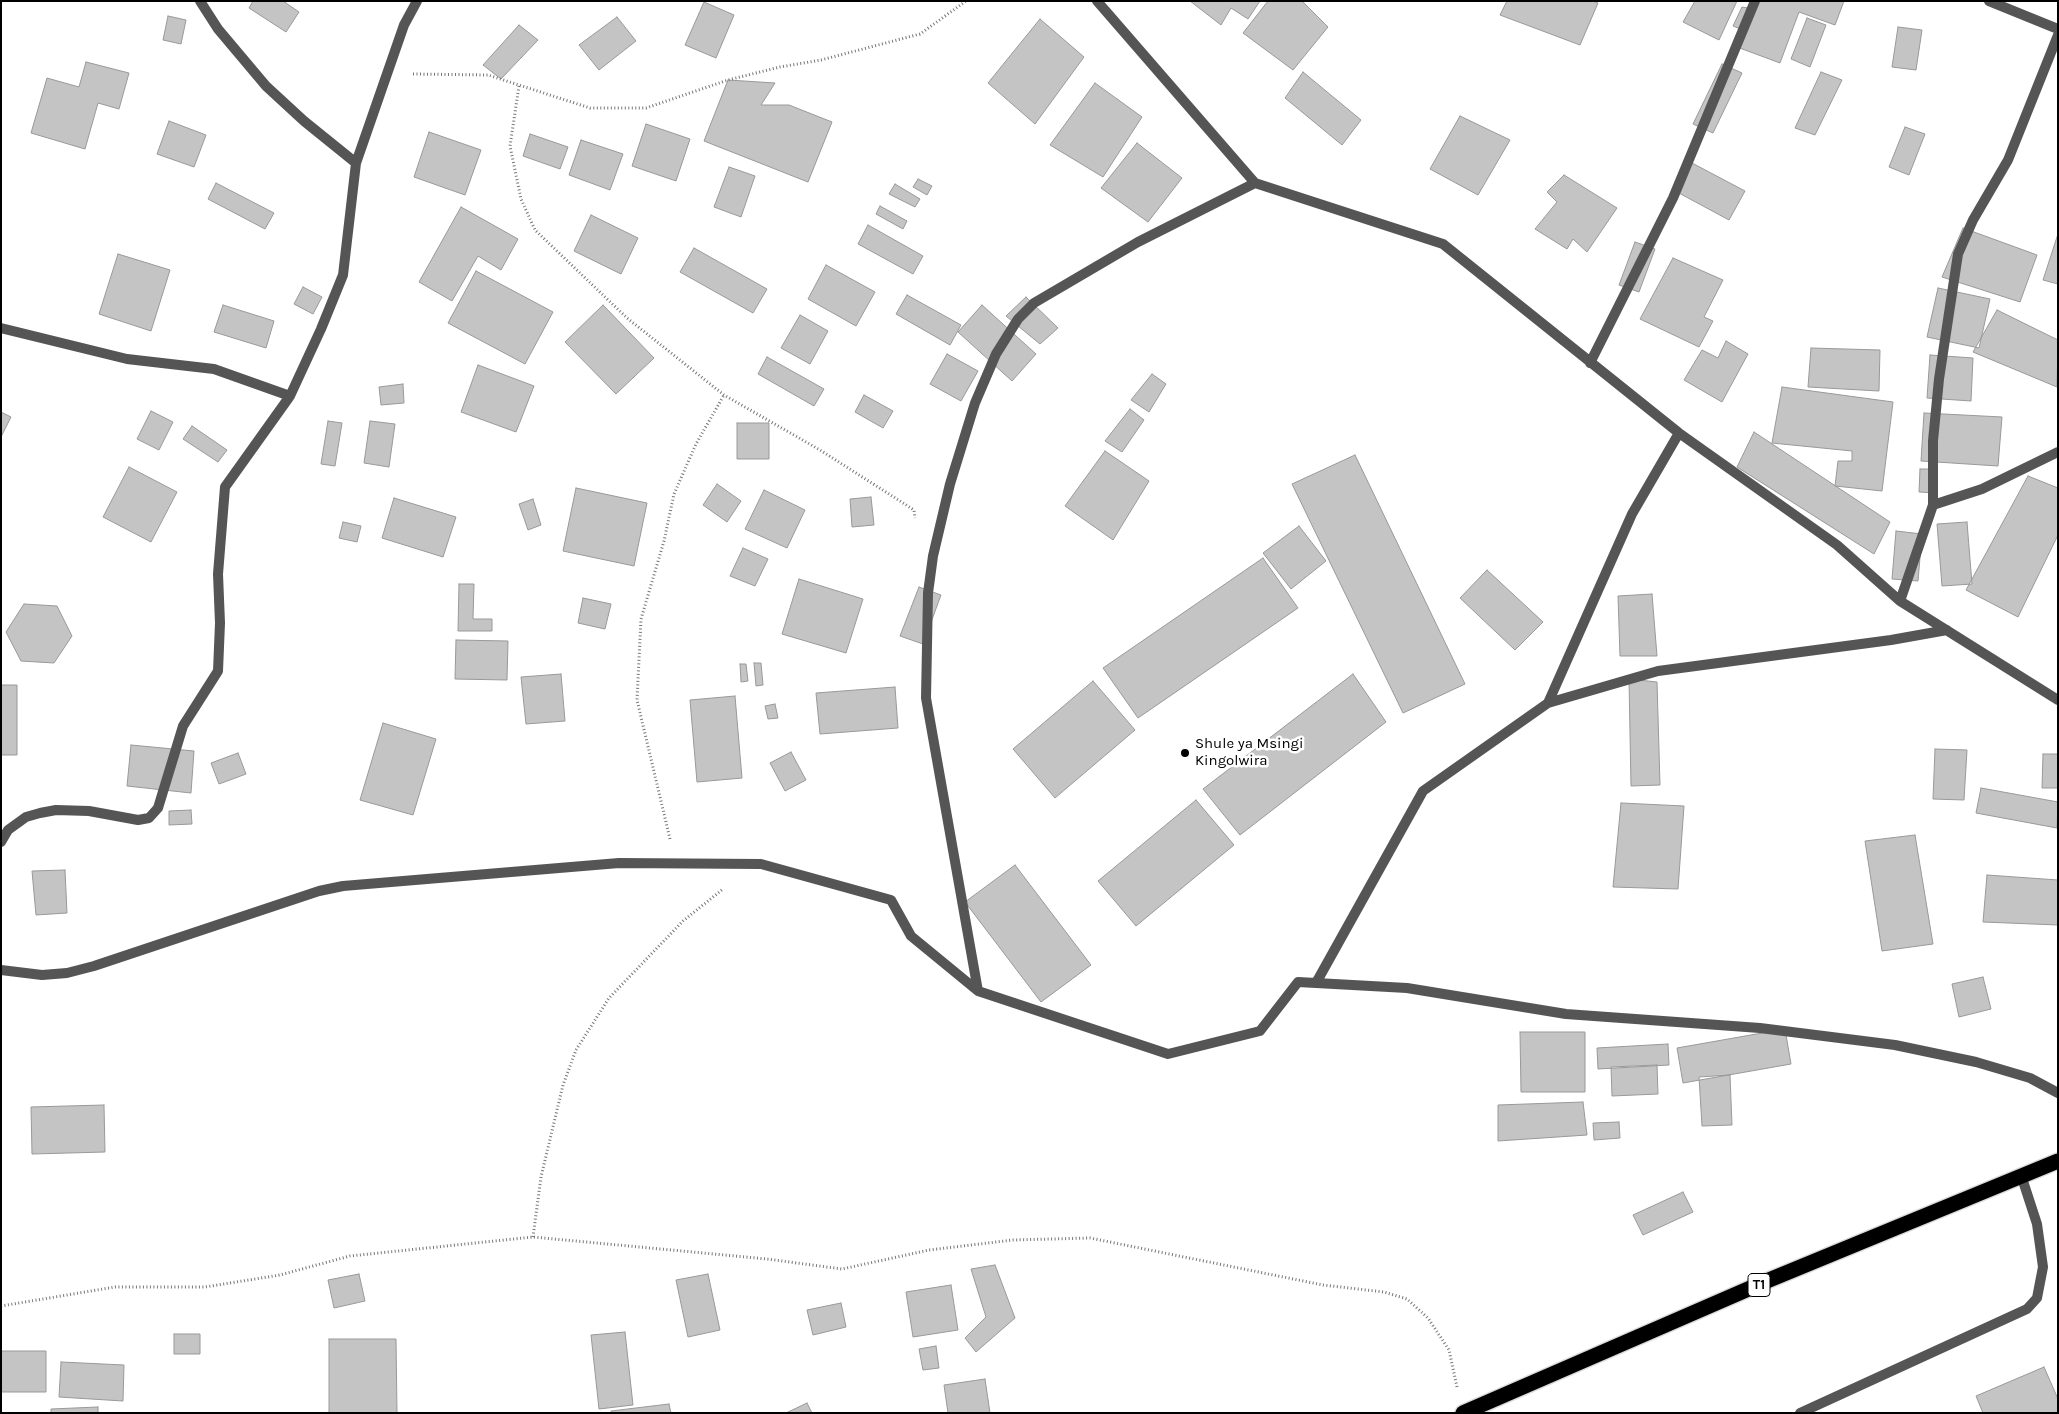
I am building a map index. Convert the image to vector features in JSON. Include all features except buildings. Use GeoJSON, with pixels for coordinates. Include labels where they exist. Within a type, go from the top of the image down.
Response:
{"type":"FeatureCollection","features":[{"type":"Feature","properties":{"kind":"highway","name":"T1"},"geometry":{"type":"LineString","coordinates":[[1463,1413],[1769,1280],[2022,1178],[2058,1161]]}},
{"type":"Feature","properties":{"kind":"street"},"geometry":{"type":"LineString","coordinates":[[200,1],[218,29],[266,86],[304,121],[356,163]]}},
{"type":"Feature","properties":{"kind":"street"},"geometry":{"type":"LineString","coordinates":[[1,842],[8,830],[26,817],[40,813],[56,810],[89,811],[138,820],[149,818],[155,813],[182,726],[218,671],[220,623],[218,574],[225,488],[290,396],[321,329],[342,275],[356,163],[404,25],[418,1]]}},
{"type":"Feature","properties":{"kind":"street"},"geometry":{"type":"LineString","coordinates":[[1097,1],[1255,183],[1443,244],[1679,433],[1837,545],[1900,601],[2058,700]]}},
{"type":"Feature","properties":{"kind":"street"},"geometry":{"type":"LineString","coordinates":[[1590,363],[1673,198],[1755,1]]}},
{"type":"Feature","properties":{"kind":"street"},"geometry":{"type":"LineString","coordinates":[[1989,1],[2058,29]]}},
{"type":"Feature","properties":{"kind":"street"},"geometry":{"type":"LineString","coordinates":[[1900,601],[1933,505],[1933,441],[1936,405],[1958,254],[1974,220],[2008,160],[2058,35]]}},
{"type":"Feature","properties":{"kind":"street"},"geometry":{"type":"LineString","coordinates":[[978,991],[926,698],[928,592],[933,556],[950,484],[975,403],[996,354],[1018,319],[1034,303],[1138,242],[1255,183]]}},
{"type":"Feature","properties":{"kind":"street"},"geometry":{"type":"LineString","coordinates":[[1,328],[127,359],[214,369],[290,396]]}},
{"type":"Feature","properties":{"kind":"street"},"geometry":{"type":"LineString","coordinates":[[1548,703],[1632,514],[1679,433]]}},
{"type":"Feature","properties":{"kind":"street"},"geometry":{"type":"LineString","coordinates":[[1933,505],[1982,489],[2058,452]]}},
{"type":"Feature","properties":{"kind":"street"},"geometry":{"type":"LineString","coordinates":[[1316,983],[1423,791],[1548,703],[1658,671],[1891,640],[1947,630]]}},
{"type":"Feature","properties":{"kind":"street"},"geometry":{"type":"LineString","coordinates":[[1,970],[42,975],[68,973],[310,894],[343,886],[620,863],[761,864],[891,900],[911,936],[978,991],[1168,1054],[1260,1031],[1298,982],[1406,988],[1566,1014],[1760,1028],[1895,1045],[1976,1062],[2030,1078],[2058,1093]]}},
{"type":"Feature","properties":{"kind":"street"},"geometry":{"type":"LineString","coordinates":[[1800,1413],[2027,1309],[2037,1298],[2043,1267],[2037,1224],[2022,1178]]}},
{"type":"Feature","properties":{"kind":"path"},"geometry":{"type":"LineString","coordinates":[[387,75],[436,73],[488,75],[590,108],[646,108],[728,80],[780,67],[821,60],[920,34],[966,1]]}},
{"type":"Feature","properties":{"kind":"path"},"geometry":{"type":"LineString","coordinates":[[519,86],[510,146],[521,198],[535,230],[627,318],[724,395],[820,450],[914,510],[915,519]]}},
{"type":"Feature","properties":{"kind":"path"},"geometry":{"type":"LineString","coordinates":[[675,862],[637,700],[641,619],[664,541],[674,494],[696,444],[724,395]]}},
{"type":"Feature","properties":{"kind":"path"},"geometry":{"type":"LineString","coordinates":[[533,1237],[541,1177],[563,1085],[576,1050],[610,998],[683,922],[726,887],[761,864]]}},
{"type":"Feature","properties":{"kind":"path"},"geometry":{"type":"LineString","coordinates":[[1,1306],[115,1287],[205,1287],[280,1275],[350,1256],[533,1237],[767,1259],[842,1269],[929,1250],[1013,1240],[1090,1238],[1323,1285],[1384,1292],[1407,1299],[1428,1318],[1449,1350],[1458,1395]]}},
{"type":"Feature","properties":{"kind":"place","name":"Shule ya Msingi Kingolwira"},"geometry":{"type":"Point","coordinates":[1185,753]}}]}
